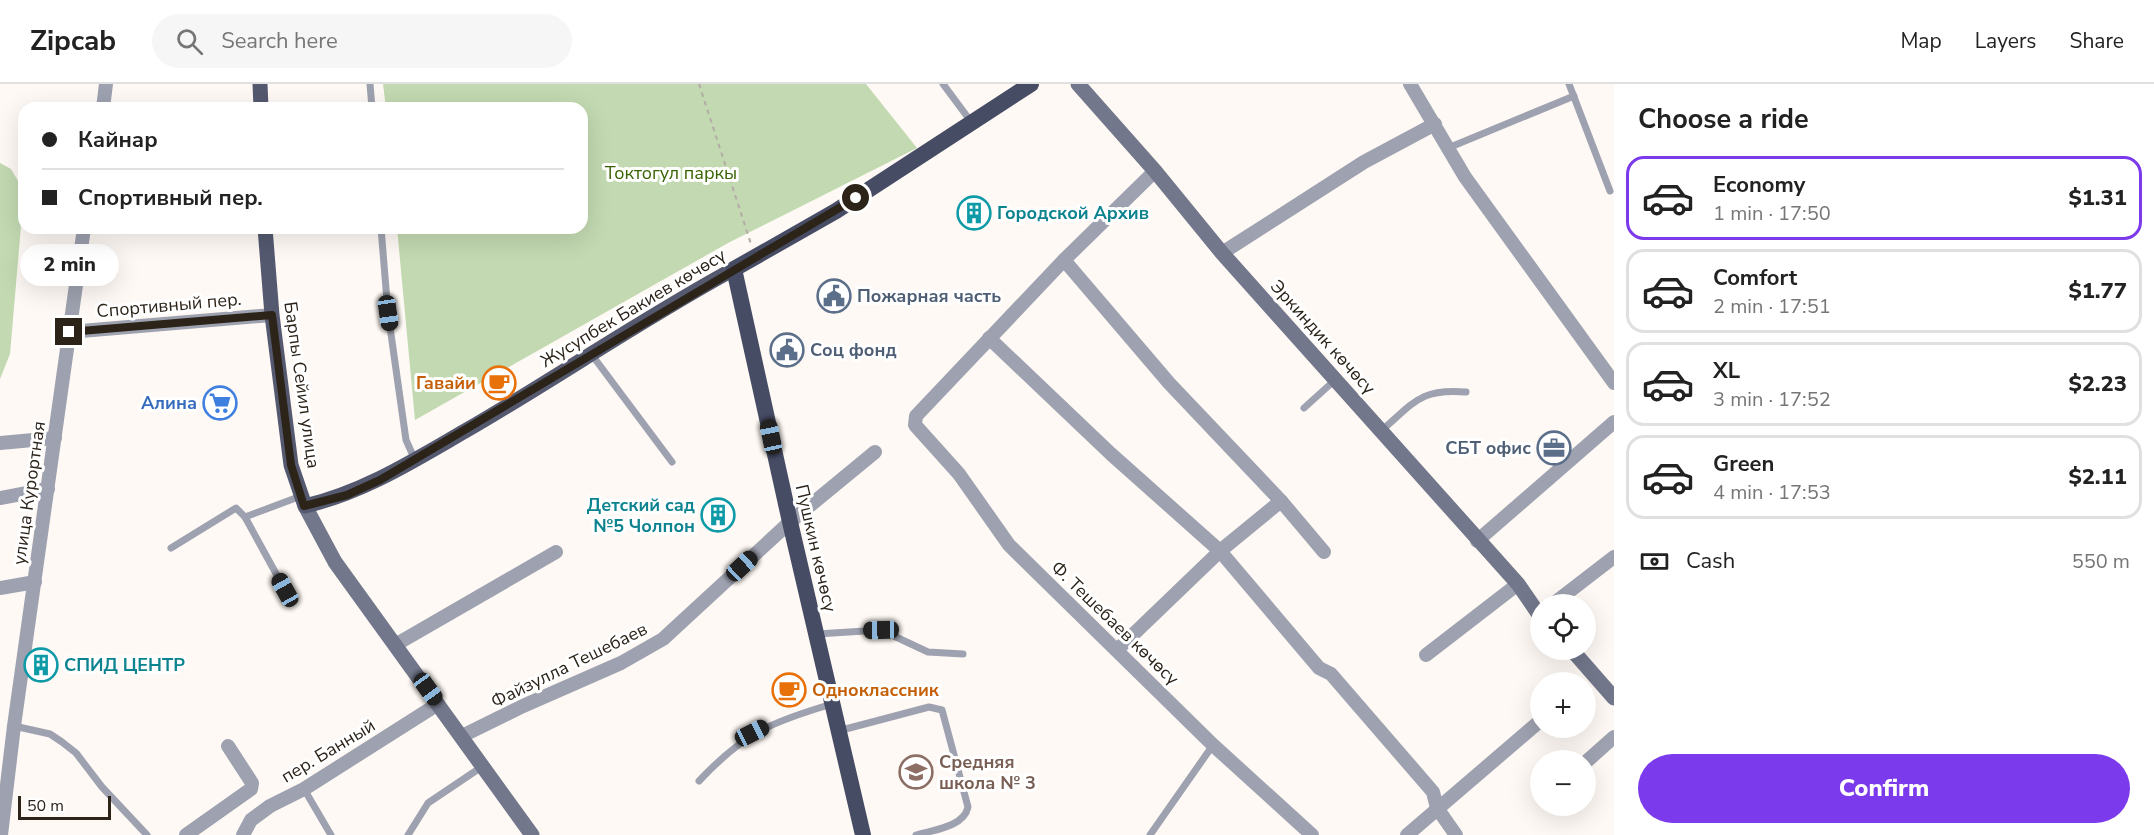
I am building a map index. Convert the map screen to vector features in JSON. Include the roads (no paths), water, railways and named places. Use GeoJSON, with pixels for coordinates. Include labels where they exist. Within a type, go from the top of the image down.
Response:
{"type":"FeatureCollection","features":[{"type":"Feature","properties":{"kind":"highway","name":"Жусупбек Бакиев көчөсү"},"geometry":{"type":"LineString","coordinates":[[734,269],[836,211],[1031,84]]}},
{"type":"Feature","properties":{"kind":"highway","name":"Пушкин көчөсү"},"geometry":{"type":"LineString","coordinates":[[734,269],[863,835]]}},
{"type":"Feature","properties":{"kind":"main road"},"geometry":{"type":"LineString","coordinates":[[260,84],[261,102]]}},
{"type":"Feature","properties":{"kind":"main road","name":"Эркиндик көчөсү"},"geometry":{"type":"LineString","coordinates":[[1078,84],[1155,171],[1222,253],[1477,541],[1518,584],[1530,601]]}},
{"type":"Feature","properties":{"kind":"main road","name":"Барпы Сейил улица"},"geometry":{"type":"LineString","coordinates":[[266,234],[272,315],[291,465],[303,501],[335,562],[532,835]]}},
{"type":"Feature","properties":{"kind":"main road","name":"Жусупбек Бакиев көчөсү"},"geometry":{"type":"LineString","coordinates":[[303,501],[363,488],[415,460],[734,269]]}},
{"type":"Feature","properties":{"kind":"main road"},"geometry":{"type":"LineString","coordinates":[[1596,684],[1614,698]]}},
{"type":"Feature","properties":{"kind":"street"},"geometry":{"type":"LineString","coordinates":[[104,102],[106,84]]}},
{"type":"Feature","properties":{"kind":"street"},"geometry":{"type":"LineString","coordinates":[[1410,84],[1465,177],[1545,291],[1614,383]]}},
{"type":"Feature","properties":{"kind":"street"},"geometry":{"type":"LineString","coordinates":[[1222,253],[1364,162],[1435,124]]}},
{"type":"Feature","properties":{"kind":"street"},"geometry":{"type":"LineString","coordinates":[[1155,171],[989,338],[1111,454],[1220,551],[1319,668],[1331,674],[1433,792],[1437,808],[1456,835]]}},
{"type":"Feature","properties":{"kind":"street","name":"улица Курортная"},"geometry":{"type":"LineString","coordinates":[[2,835],[14,726],[83,234]]}},
{"type":"Feature","properties":{"kind":"street"},"geometry":{"type":"LineString","coordinates":[[1064,260],[1168,382],[1281,501],[1324,552]]}},
{"type":"Feature","properties":{"kind":"street","name":"Спортивный пер."},"geometry":{"type":"LineString","coordinates":[[69,332],[272,315]]}},
{"type":"Feature","properties":{"kind":"street","name":"Ф. Тешебаев көчөсү"},"geometry":{"type":"LineString","coordinates":[[989,338],[914,420],[916,429],[959,474],[1009,545],[1213,745],[1312,835]]}},
{"type":"Feature","properties":{"kind":"street"},"geometry":{"type":"LineString","coordinates":[[1477,541],[1614,422]]}},
{"type":"Feature","properties":{"kind":"street"},"geometry":{"type":"LineString","coordinates":[[0,443],[55,438]]}},
{"type":"Feature","properties":{"kind":"street","name":"Файзулла Тешебаев"},"geometry":{"type":"LineString","coordinates":[[462,736],[523,706],[621,663],[663,639],[790,522],[875,452]]}},
{"type":"Feature","properties":{"kind":"street"},"geometry":{"type":"LineString","coordinates":[[0,498],[48,489]]}},
{"type":"Feature","properties":{"kind":"street"},"geometry":{"type":"LineString","coordinates":[[1117,650],[1220,551],[1281,501]]}},
{"type":"Feature","properties":{"kind":"street"},"geometry":{"type":"LineString","coordinates":[[395,645],[556,552]]}},
{"type":"Feature","properties":{"kind":"street"},"geometry":{"type":"LineString","coordinates":[[1566,594],[1614,557]]}},
{"type":"Feature","properties":{"kind":"street"},"geometry":{"type":"LineString","coordinates":[[0,588],[35,582]]}},
{"type":"Feature","properties":{"kind":"street"},"geometry":{"type":"LineString","coordinates":[[1426,655],[1518,584]]}},
{"type":"Feature","properties":{"kind":"street","name":"пер. Банный"},"geometry":{"type":"LineString","coordinates":[[243,835],[251,820],[270,806],[304,789],[438,704]]}},
{"type":"Feature","properties":{"kind":"street"},"geometry":{"type":"LineString","coordinates":[[1407,835],[1530,729]]}},
{"type":"Feature","properties":{"kind":"street"},"geometry":{"type":"LineString","coordinates":[[1596,753],[1614,737]]}},
{"type":"Feature","properties":{"kind":"street"},"geometry":{"type":"LineString","coordinates":[[186,835],[251,789],[252,783],[228,746]]}},
{"type":"Feature","properties":{"kind":"lane"},"geometry":{"type":"LineString","coordinates":[[370,84],[372,102]]}},
{"type":"Feature","properties":{"kind":"lane"},"geometry":{"type":"LineString","coordinates":[[943,84],[973,123]]}},
{"type":"Feature","properties":{"kind":"lane"},"geometry":{"type":"LineString","coordinates":[[1569,84],[1611,191]]}},
{"type":"Feature","properties":{"kind":"lane"},"geometry":{"type":"LineString","coordinates":[[1448,148],[1574,96]]}},
{"type":"Feature","properties":{"kind":"lane"},"geometry":{"type":"LineString","coordinates":[[381,234],[388,313],[406,440],[415,460]]}},
{"type":"Feature","properties":{"kind":"lane"},"geometry":{"type":"LineString","coordinates":[[592,355],[672,462]]}},
{"type":"Feature","properties":{"kind":"lane"},"geometry":{"type":"LineString","coordinates":[[1304,408],[1335,380]]}},
{"type":"Feature","properties":{"kind":"lane"},"geometry":{"type":"LineString","coordinates":[[1380,431],[1422,396],[1440,390],[1466,392]]}},
{"type":"Feature","properties":{"kind":"lane"},"geometry":{"type":"LineString","coordinates":[[245,518],[303,501]]}},
{"type":"Feature","properties":{"kind":"lane"},"geometry":{"type":"LineString","coordinates":[[171,548],[236,508],[245,518],[285,590]]}},
{"type":"Feature","properties":{"kind":"lane"},"geometry":{"type":"LineString","coordinates":[[816,634],[881,630],[928,652],[963,654]]}},
{"type":"Feature","properties":{"kind":"lane"},"geometry":{"type":"LineString","coordinates":[[699,781],[752,733],[778,720],[832,704]]}},
{"type":"Feature","properties":{"kind":"lane"},"geometry":{"type":"LineString","coordinates":[[838,731],[929,707],[942,710],[968,807],[967,813],[960,822],[916,835]]}},
{"type":"Feature","properties":{"kind":"lane"},"geometry":{"type":"LineString","coordinates":[[14,726],[50,734],[76,753],[102,787],[147,835]]}},
{"type":"Feature","properties":{"kind":"lane"},"geometry":{"type":"LineString","coordinates":[[1149,835],[1213,745]]}},
{"type":"Feature","properties":{"kind":"lane"},"geometry":{"type":"LineString","coordinates":[[408,835],[428,803],[483,766]]}},
{"type":"Feature","properties":{"kind":"lane"},"geometry":{"type":"LineString","coordinates":[[304,789],[331,835]]}},
{"type":"Feature","properties":{"kind":"place","name":"Городской Архив"},"geometry":{"type":"Point","coordinates":[974,213]}},
{"type":"Feature","properties":{"kind":"place","name":"Пожарная часть"},"geometry":{"type":"Point","coordinates":[834,296]}},
{"type":"Feature","properties":{"kind":"place","name":"Соц фонд"},"geometry":{"type":"Point","coordinates":[787,350]}},
{"type":"Feature","properties":{"kind":"place","name":"Гавайи"},"geometry":{"type":"Point","coordinates":[499,383]}},
{"type":"Feature","properties":{"kind":"place","name":"Алина"},"geometry":{"type":"Point","coordinates":[220,403]}},
{"type":"Feature","properties":{"kind":"place","name":"СБТ офис"},"geometry":{"type":"Point","coordinates":[1554,448]}},
{"type":"Feature","properties":{"kind":"place","name":"Детский сад №5 Чолпон"},"geometry":{"type":"Point","coordinates":[718,515]}},
{"type":"Feature","properties":{"kind":"place","name":"СПИД ЦЕНТР"},"geometry":{"type":"Point","coordinates":[41,665]}},
{"type":"Feature","properties":{"kind":"place","name":"Одноклассник"},"geometry":{"type":"Point","coordinates":[789,690]}},
{"type":"Feature","properties":{"kind":"place","name":"Средняя школа № 3"},"geometry":{"type":"Point","coordinates":[916,772]}},
{"type":"Feature","properties":{"kind":"park label","name":"Токтогул паркы"},"geometry":{"type":"Point","coordinates":[671,173]}}]}
